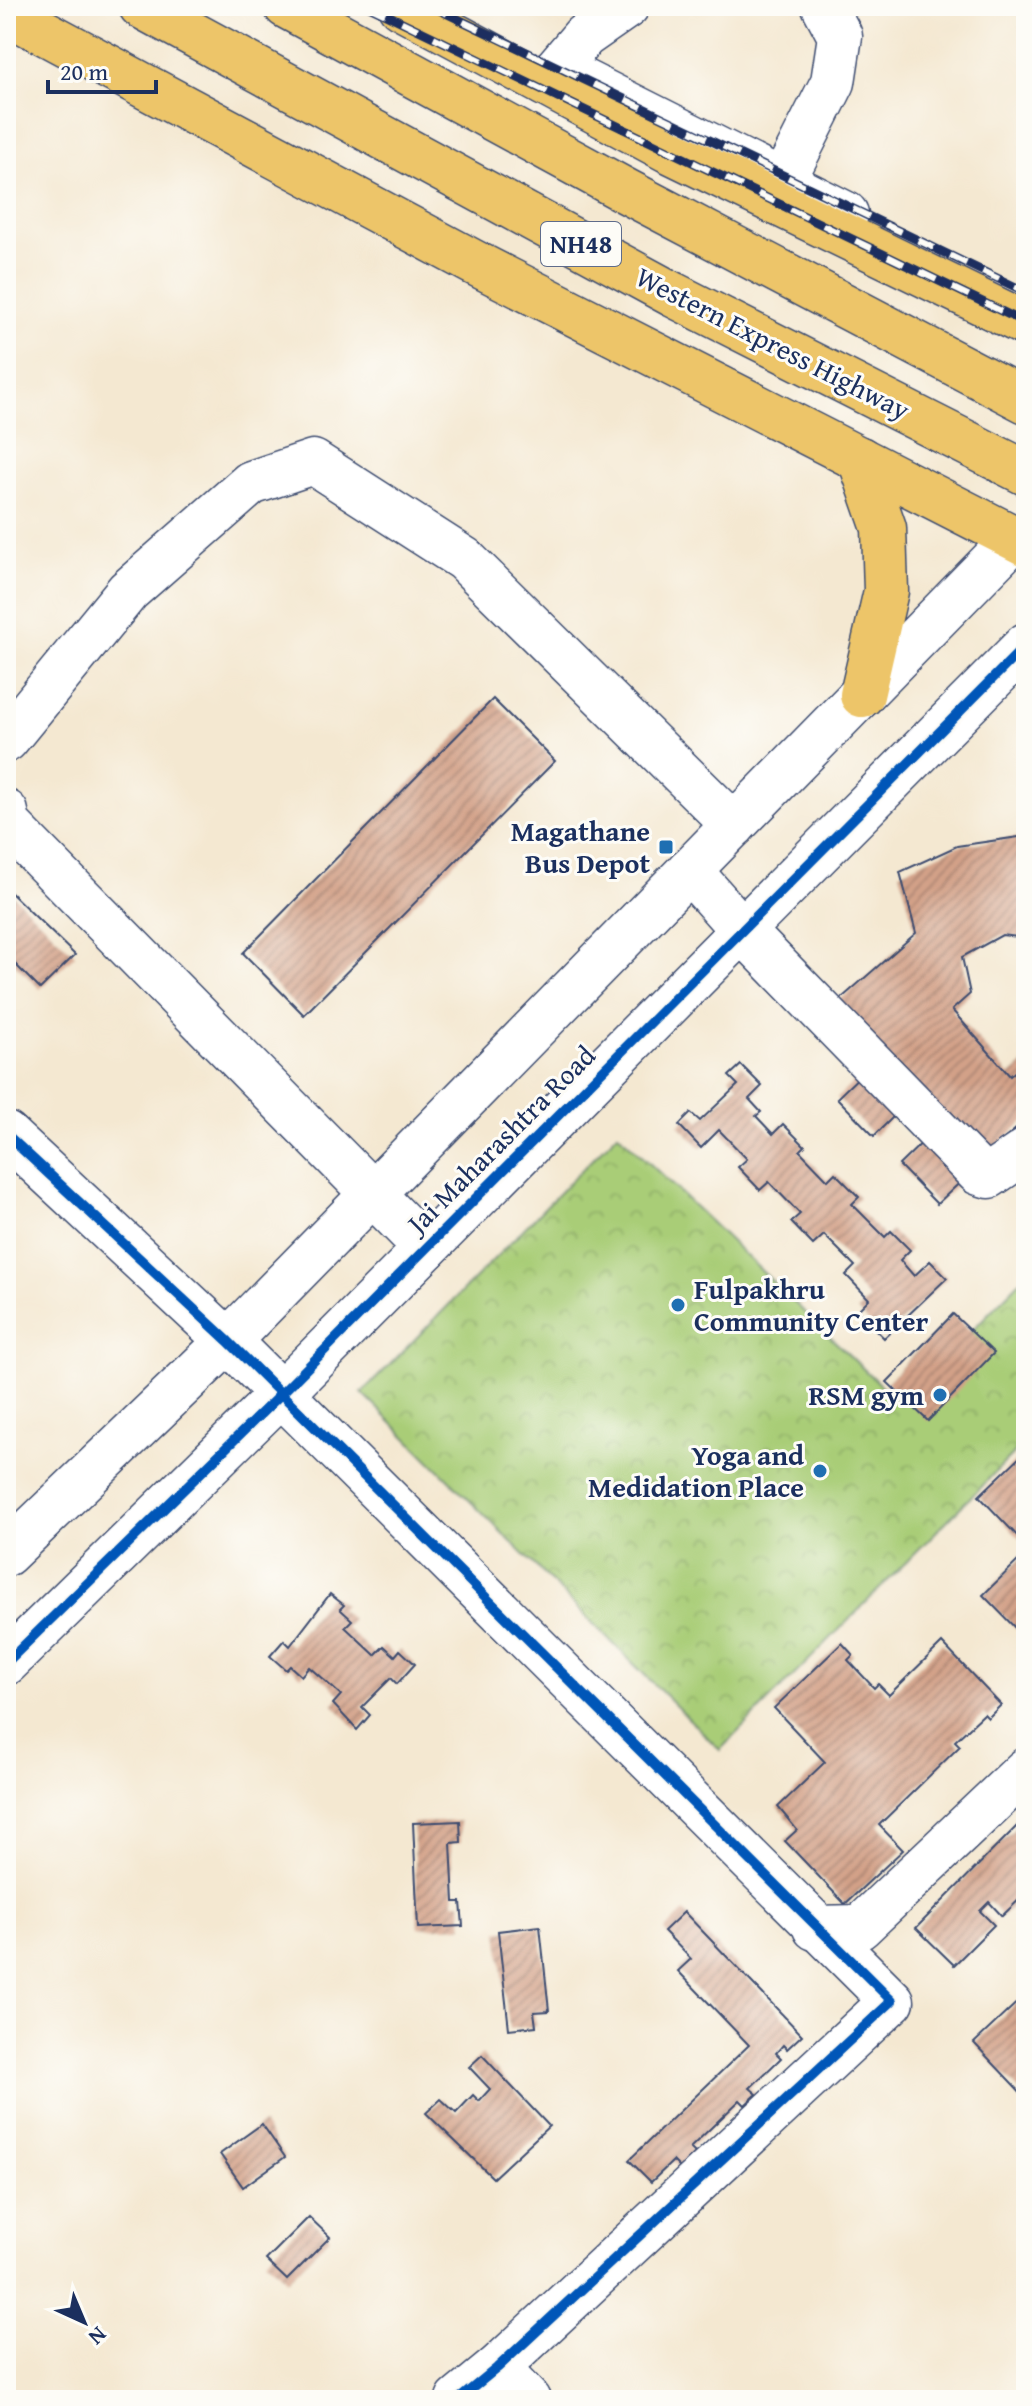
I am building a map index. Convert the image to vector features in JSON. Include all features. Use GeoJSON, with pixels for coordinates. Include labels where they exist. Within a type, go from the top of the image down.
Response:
{"type":"FeatureCollection","features":[{"type":"Feature","properties":{"kind":"highway","name":"Western Express Highway"},"geometry":{"type":"LineString","coordinates":[[141,6],[672,294],[1026,473]]}},
{"type":"Feature","properties":{"kind":"highway","name":"NH48"},"geometry":{"type":"LineString","coordinates":[[286,6],[626,191],[1026,401]]}},
{"type":"Feature","properties":{"kind":"highway"},"geometry":{"type":"LineString","coordinates":[[400,6],[551,76],[779,191],[1003,310]]}},
{"type":"Feature","properties":{"kind":"highway"},"geometry":{"type":"LineString","coordinates":[[6,12],[473,262],[1021,541]]}},
{"type":"Feature","properties":{"kind":"highway"},"geometry":{"type":"LineString","coordinates":[[860,459],[884,528],[886,591],[862,695]]}},
{"type":"Feature","properties":{"kind":"street"},"geometry":{"type":"LineString","coordinates":[[443,6],[551,76],[584,36],[627,6]]}},
{"type":"Feature","properties":{"kind":"street"},"geometry":{"type":"LineString","coordinates":[[779,191],[833,82],[840,36],[824,6]]}},
{"type":"Feature","properties":{"kind":"street"},"geometry":{"type":"LineString","coordinates":[[6,740],[128,591],[251,483],[313,462],[464,559],[734,825]]}},
{"type":"Feature","properties":{"kind":"street","name":"Jai Maharashtra Road"},"geometry":{"type":"LineString","coordinates":[[6,1554],[228,1341],[862,695],[1021,541]]}},
{"type":"Feature","properties":{"kind":"street","name":"Jai Maharashtra Road"},"geometry":{"type":"LineString","coordinates":[[6,1663],[281,1394],[742,930],[1020,667]]}},
{"type":"Feature","properties":{"kind":"street"},"geometry":{"type":"LineString","coordinates":[[6,812],[8,824],[426,1248]]}},
{"type":"Feature","properties":{"kind":"street"},"geometry":{"type":"LineString","coordinates":[[689,870],[742,930],[979,1173],[989,1176],[1026,1151]]}},
{"type":"Feature","properties":{"kind":"street"},"geometry":{"type":"LineString","coordinates":[[6,1134],[228,1341],[815,1928],[892,2001],[497,2368],[458,2400]]}},
{"type":"Feature","properties":{"kind":"street"},"geometry":{"type":"LineString","coordinates":[[815,1928],[860,1927],[1026,1770]]}},
{"type":"Feature","properties":{"kind":"street"},"geometry":{"type":"LineString","coordinates":[[497,2368],[528,2400]]}},
{"type":"Feature","properties":{"kind":"green space"},"geometry":{"type":"Polygon","coordinates":[[[618,1133],[900,1404],[1026,1275],[1026,1441],[720,1750],[362,1393],[618,1133]]]}},
{"type":"Feature","properties":{"kind":"building"},"geometry":{"type":"Polygon","coordinates":[[[493,699],[555,761],[304,1015],[243,953],[493,699]]]}},
{"type":"Feature","properties":{"kind":"building"},"geometry":{"type":"Polygon","coordinates":[[[1026,836],[1026,938],[1002,935],[962,957],[970,994],[952,1010],[1010,1076],[1026,1062],[1026,1120],[977,1163],[836,1003],[916,933],[900,872],[957,846],[1026,836]]]}},
{"type":"Feature","properties":{"kind":"building"},"geometry":{"type":"Polygon","coordinates":[[[6,888],[75,955],[40,989],[6,955],[6,888]]]}},
{"type":"Feature","properties":{"kind":"building"},"geometry":{"type":"Polygon","coordinates":[[[872,1064],[908,1102],[874,1136],[837,1098],[872,1064]]]}},
{"type":"Feature","properties":{"kind":"building"},"geometry":{"type":"Polygon","coordinates":[[[741,1065],[762,1086],[749,1099],[761,1112],[756,1116],[773,1134],[783,1124],[805,1146],[800,1151],[828,1180],[835,1173],[859,1197],[852,1204],[885,1237],[891,1231],[910,1250],[900,1260],[914,1276],[930,1261],[947,1278],[884,1338],[857,1311],[869,1299],[846,1275],[855,1266],[824,1235],[813,1245],[791,1222],[800,1214],[769,1182],[760,1190],[738,1167],[747,1159],[719,1130],[701,1148],[679,1125],[691,1113],[700,1121],[738,1085],[729,1076],[741,1065]]]}},
{"type":"Feature","properties":{"kind":"building"},"geometry":{"type":"Polygon","coordinates":[[[932,1133],[970,1173],[937,1204],[899,1165],[932,1133]]]}},
{"type":"Feature","properties":{"kind":"building"},"geometry":{"type":"Polygon","coordinates":[[[953,1314],[994,1353],[928,1421],[887,1382],[953,1314]]]}},
{"type":"Feature","properties":{"kind":"building"},"geometry":{"type":"Polygon","coordinates":[[[1026,1451],[1026,1545],[979,1496],[1026,1451]]]}},
{"type":"Feature","properties":{"kind":"building"},"geometry":{"type":"Polygon","coordinates":[[[1026,1553],[1026,1639],[983,1595],[1026,1553]]]}},
{"type":"Feature","properties":{"kind":"building"},"geometry":{"type":"Polygon","coordinates":[[[330,1594],[344,1605],[340,1609],[352,1620],[345,1627],[375,1655],[384,1646],[395,1656],[400,1650],[415,1664],[397,1684],[391,1678],[362,1707],[370,1715],[357,1730],[333,1704],[341,1695],[309,1667],[301,1676],[290,1666],[286,1670],[270,1656],[284,1640],[290,1646],[330,1594]]]}},
{"type":"Feature","properties":{"kind":"building"},"geometry":{"type":"Polygon","coordinates":[[[842,1643],[853,1655],[848,1660],[874,1688],[878,1684],[889,1695],[942,1643],[1001,1705],[988,1718],[984,1714],[955,1741],[960,1746],[879,1825],[903,1850],[845,1904],[785,1841],[797,1830],[778,1807],[825,1762],[774,1708],[842,1643]]]}},
{"type":"Feature","properties":{"kind":"building"},"geometry":{"type":"Polygon","coordinates":[[[1026,1817],[1026,1893],[1002,1916],[989,1902],[980,1911],[994,1925],[954,1965],[916,1928],[1026,1817]]]}},
{"type":"Feature","properties":{"kind":"building"},"geometry":{"type":"Polygon","coordinates":[[[460,1821],[461,1842],[451,1843],[454,1902],[461,1902],[463,1926],[418,1928],[413,1823],[460,1821]]]}},
{"type":"Feature","properties":{"kind":"building"},"geometry":{"type":"Polygon","coordinates":[[[684,1912],[802,2035],[787,2049],[783,2045],[776,2053],[781,2058],[750,2088],[757,2094],[745,2105],[740,2100],[690,2148],[695,2153],[680,2168],[673,2161],[651,2182],[629,2160],[749,2045],[678,1971],[691,1959],[664,1931],[684,1912]]]}},
{"type":"Feature","properties":{"kind":"building"},"geometry":{"type":"Polygon","coordinates":[[[540,1926],[549,2011],[534,2012],[536,2026],[509,2029],[498,1931],[540,1926]]]}},
{"type":"Feature","properties":{"kind":"building"},"geometry":{"type":"Polygon","coordinates":[[[1026,1994],[1026,2098],[974,2043],[1026,1994]]]}},
{"type":"Feature","properties":{"kind":"building"},"geometry":{"type":"Polygon","coordinates":[[[482,2055],[549,2126],[493,2178],[426,2113],[441,2099],[456,2113],[473,2095],[479,2101],[490,2089],[469,2067],[482,2055]]]}},
{"type":"Feature","properties":{"kind":"building"},"geometry":{"type":"Polygon","coordinates":[[[262,2124],[285,2157],[243,2187],[220,2154],[262,2124]]]}},
{"type":"Feature","properties":{"kind":"building"},"geometry":{"type":"Polygon","coordinates":[[[309,2217],[330,2237],[287,2280],[266,2260],[309,2217]]]}},
{"type":"Feature","properties":{"kind":"railway"},"geometry":{"type":"LineString","coordinates":[[369,6],[1026,323]]}},
{"type":"Feature","properties":{"kind":"railway"},"geometry":{"type":"LineString","coordinates":[[431,6],[1026,292]]}},
{"type":"Feature","properties":{"kind":"cycle path"},"geometry":{"type":"LineString","coordinates":[[6,1663],[281,1394],[1026,645]]}},
{"type":"Feature","properties":{"kind":"cycle path"},"geometry":{"type":"LineString","coordinates":[[6,1134],[228,1341],[892,2001],[497,2368],[458,2400]]}},
{"type":"Feature","properties":{"kind":"place","name":"Magathane Bus Depot"},"geometry":{"type":"Point","coordinates":[666,847]}},
{"type":"Feature","properties":{"kind":"place","name":"Fulpakhru Community Center"},"geometry":{"type":"Point","coordinates":[678,1305]}},
{"type":"Feature","properties":{"kind":"place","name":"RSM gym"},"geometry":{"type":"Point","coordinates":[940,1395]}},
{"type":"Feature","properties":{"kind":"place","name":"Yoga and Medidation Place"},"geometry":{"type":"Point","coordinates":[820,1471]}}]}
